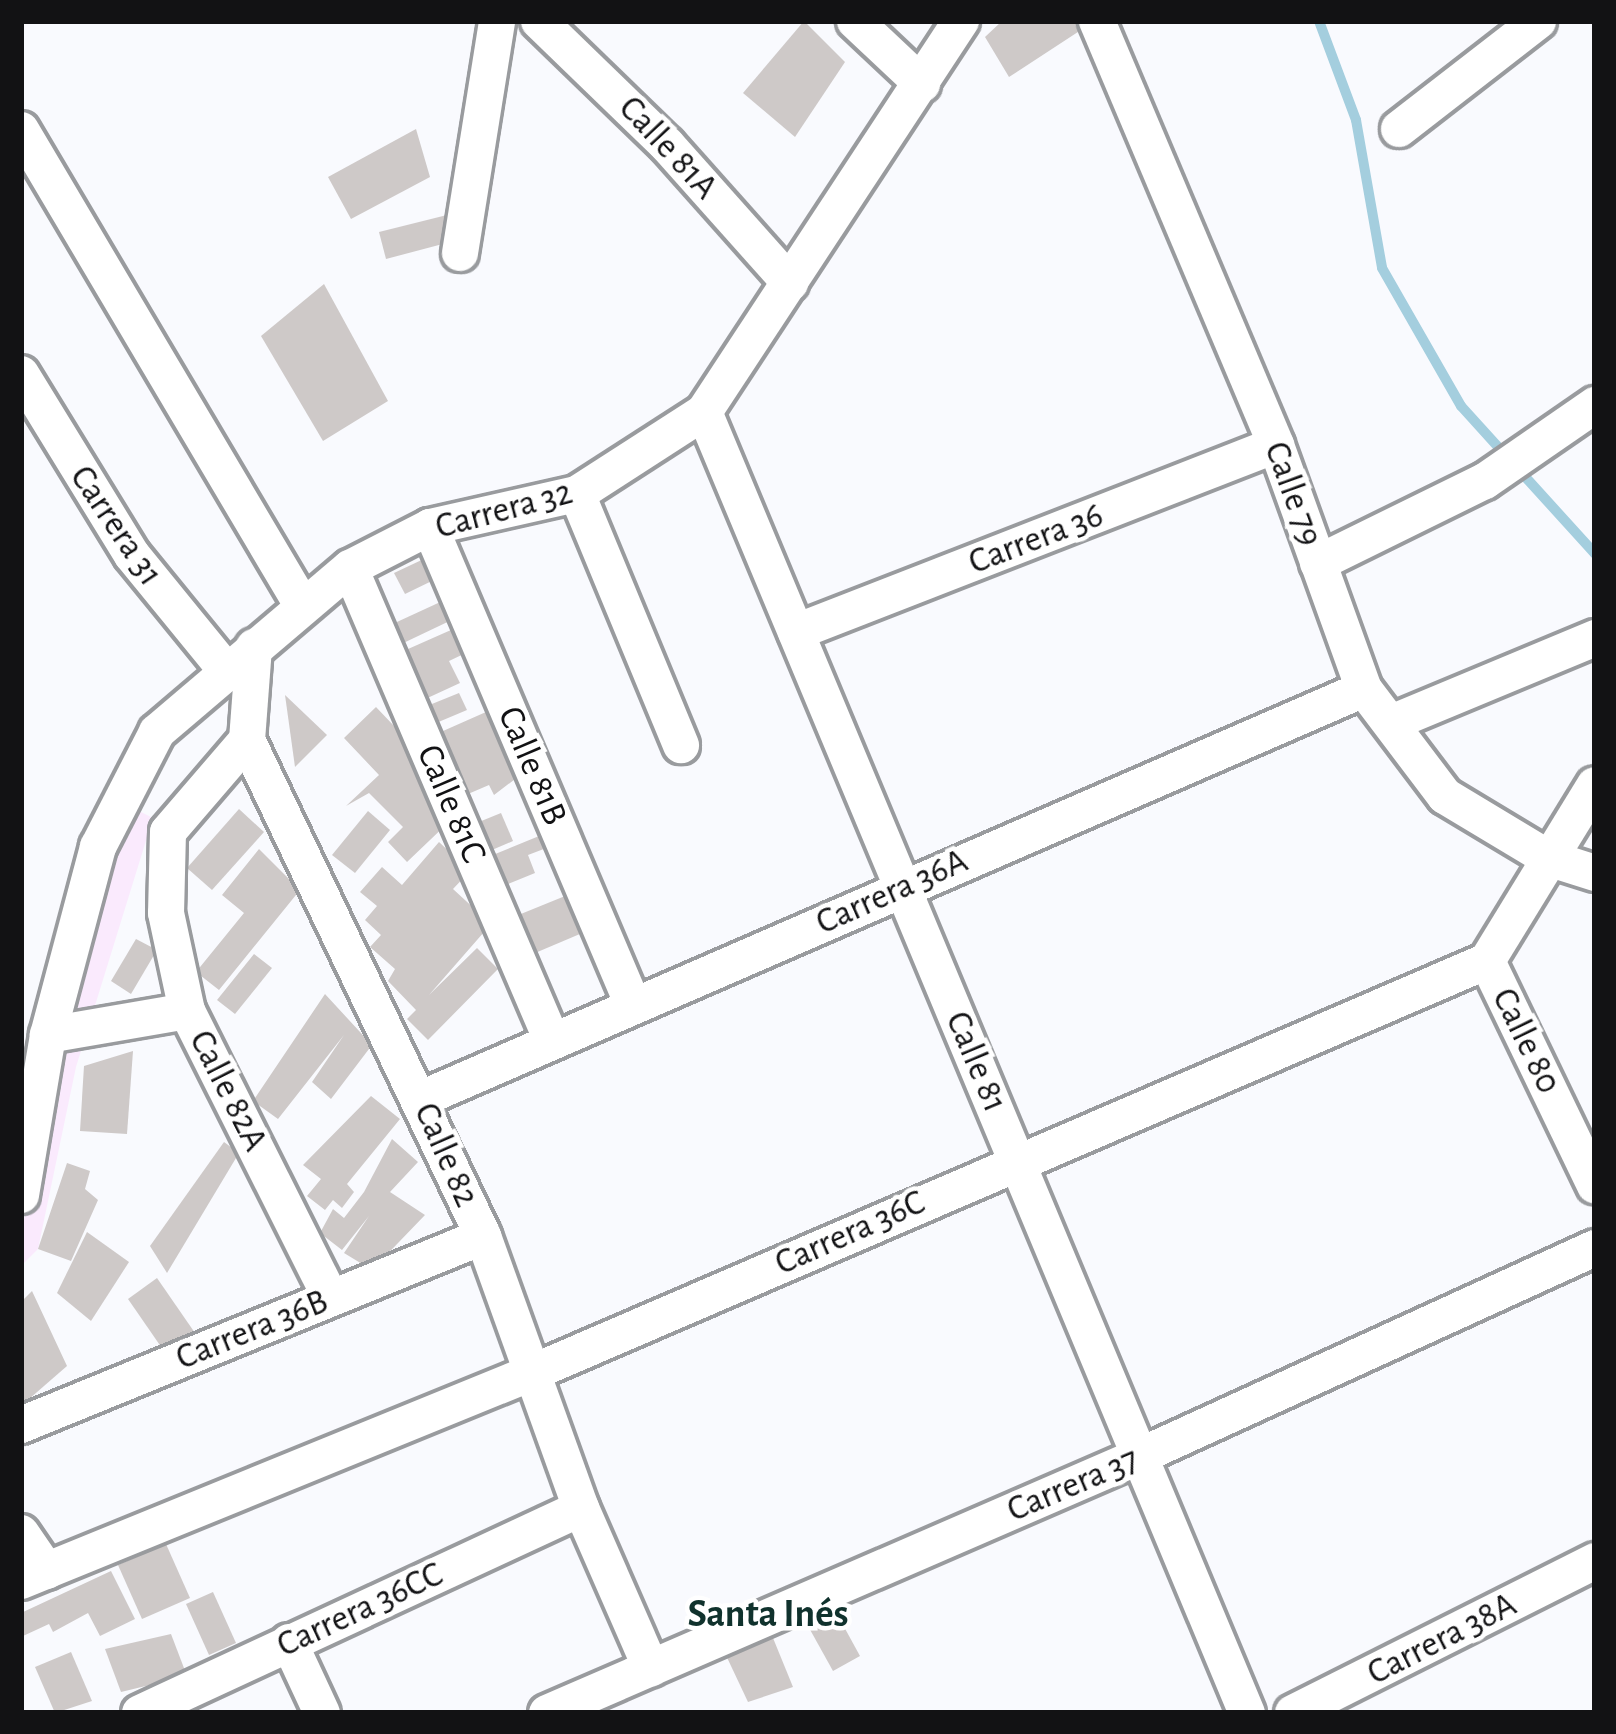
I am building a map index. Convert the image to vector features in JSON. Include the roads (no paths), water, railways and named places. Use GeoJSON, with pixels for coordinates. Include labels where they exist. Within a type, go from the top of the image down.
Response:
{"type":"FeatureCollection","features":[{"type":"Feature","properties":{"kind":"street"},"geometry":{"type":"LineString","coordinates":[[460,254],[497,21]]}},
{"type":"Feature","properties":{"kind":"street","name":"Calle 81A"},"geometry":{"type":"LineString","coordinates":[[539,21],[668,145],[790,283]]}},
{"type":"Feature","properties":{"kind":"street"},"geometry":{"type":"LineString","coordinates":[[855,21],[922,84]]}},
{"type":"Feature","properties":{"kind":"street","name":"Carrera 32"},"geometry":{"type":"LineString","coordinates":[[48,1035],[98,847],[157,732],[350,568],[430,527],[577,494],[704,412],[961,21]]}},
{"type":"Feature","properties":{"kind":"street","name":"Calle 79"},"geometry":{"type":"LineString","coordinates":[[1097,21],[1276,445],[1364,688],[1445,796],[1548,858],[1595,873]]}},
{"type":"Feature","properties":{"kind":"street"},"geometry":{"type":"LineString","coordinates":[[1399,129],[1538,21]]}},
{"type":"Feature","properties":{"kind":"street"},"geometry":{"type":"LineString","coordinates":[[21,130],[302,605]]}},
{"type":"Feature","properties":{"kind":"street","name":"Carrera 31"},"geometry":{"type":"LineString","coordinates":[[21,374],[37,421],[131,555],[239,658]]}},
{"type":"Feature","properties":{"kind":"street"},"geometry":{"type":"LineString","coordinates":[[1318,563],[1493,476],[1595,405]]}},
{"type":"Feature","properties":{"kind":"street","name":"Calle 81"},"geometry":{"type":"LineString","coordinates":[[704,412],[1247,1713]]}},
{"type":"Feature","properties":{"kind":"street","name":"Carrera 36"},"geometry":{"type":"LineString","coordinates":[[796,632],[1276,445]]}},
{"type":"Feature","properties":{"kind":"street"},"geometry":{"type":"LineString","coordinates":[[577,494],[681,745]]}},
{"type":"Feature","properties":{"kind":"street","name":"Calle 81B"},"geometry":{"type":"LineString","coordinates":[[430,527],[633,1005]]}},
{"type":"Feature","properties":{"kind":"street","name":"Calle 81C"},"geometry":{"type":"LineString","coordinates":[[350,568],[553,1041]]}},
{"type":"Feature","properties":{"kind":"street"},"geometry":{"type":"LineString","coordinates":[[1390,722],[1595,638]]}},
{"type":"Feature","properties":{"kind":"street"},"geometry":{"type":"LineString","coordinates":[[188,1011],[166,913],[168,832],[247,740],[239,658]]}},
{"type":"Feature","properties":{"kind":"street","name":"Carrera 36A"},"geometry":{"type":"LineString","coordinates":[[421,1099],[1364,688]]}},
{"type":"Feature","properties":{"kind":"street","name":"Calle 82"},"geometry":{"type":"LineString","coordinates":[[247,740],[483,1236],[536,1371],[581,1508],[651,1668]]}},
{"type":"Feature","properties":{"kind":"street"},"geometry":{"type":"LineString","coordinates":[[1487,961],[1595,785]]}},
{"type":"Feature","properties":{"kind":"street","name":"Carrera 36C"},"geometry":{"type":"LineString","coordinates":[[34,1576],[536,1371],[1016,1160],[1487,961]]}},
{"type":"Feature","properties":{"kind":"street","name":"Calle 80"},"geometry":{"type":"LineString","coordinates":[[1487,961],[1595,1185]]}},
{"type":"Feature","properties":{"kind":"street","name":"Calle 82A"},"geometry":{"type":"LineString","coordinates":[[48,1035],[188,1011],[331,1298]]}},
{"type":"Feature","properties":{"kind":"street"},"geometry":{"type":"LineString","coordinates":[[21,1195],[48,1035]]}},
{"type":"Feature","properties":{"kind":"street","name":"Carrera 36B"},"geometry":{"type":"LineString","coordinates":[[21,1425],[483,1236]]}},
{"type":"Feature","properties":{"kind":"street","name":"Carrera 37"},"geometry":{"type":"LineString","coordinates":[[547,1713],[1140,1456],[1595,1248]]}},
{"type":"Feature","properties":{"kind":"street","name":"Carrera 36CC"},"geometry":{"type":"LineString","coordinates":[[140,1713],[581,1508]]}},
{"type":"Feature","properties":{"kind":"street"},"geometry":{"type":"LineString","coordinates":[[21,1533],[34,1576]]}},
{"type":"Feature","properties":{"kind":"street","name":"Carrera 38A"},"geometry":{"type":"LineString","coordinates":[[1293,1713],[1593,1563]]}},
{"type":"Feature","properties":{"kind":"street"},"geometry":{"type":"LineString","coordinates":[[289,1642],[322,1713]]}},
{"type":"Feature","properties":{"kind":"waterway"},"geometry":{"type":"LineString","coordinates":[[1319,21],[1356,120],[1382,268],[1461,406],[1595,554]]}},
{"type":"Feature","properties":{"kind":"district","name":"Santa Inés"},"geometry":{"type":"Point","coordinates":[768,1615]}}]}
